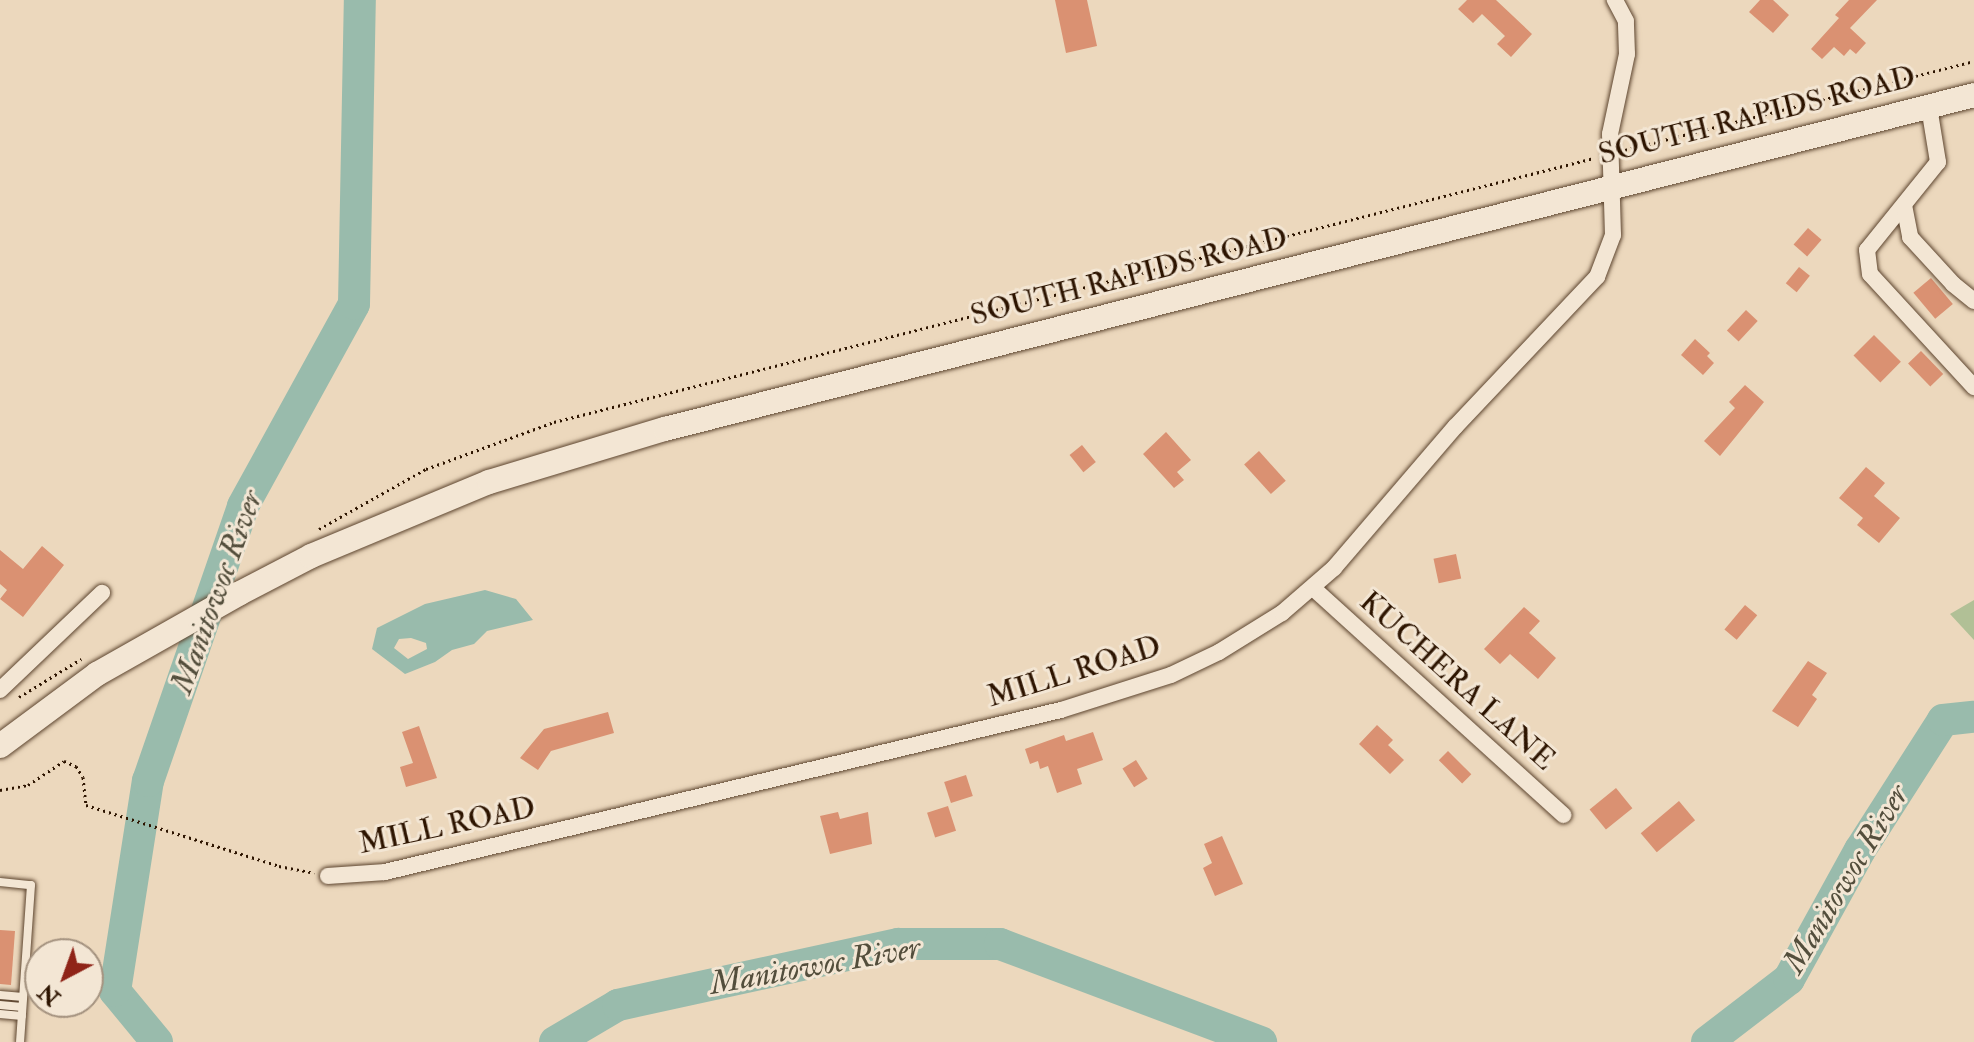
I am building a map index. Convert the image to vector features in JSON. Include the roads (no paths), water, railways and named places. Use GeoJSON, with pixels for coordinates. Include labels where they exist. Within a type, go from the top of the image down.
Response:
{"type":"FeatureCollection","features":[{"type":"Feature","properties":{"kind":"main road","name":"SOUTH RAPIDS ROAD"},"geometry":{"type":"LineString","coordinates":[[0,746],[92,666],[311,556],[489,482],[665,429],[1974,95]]}},
{"type":"Feature","properties":{"kind":"street","name":"MILL ROAD"},"geometry":{"type":"LineString","coordinates":[[328,876],[385,872],[1061,710],[1171,675],[1207,658],[1282,613],[1334,568],[1455,427],[1597,277],[1613,235],[1610,134],[1627,54],[1626,21],[1615,0]]}},
{"type":"Feature","properties":{"kind":"street"},"geometry":{"type":"LineString","coordinates":[[1929,107],[1938,162],[1867,250],[1870,274],[1974,387]]}},
{"type":"Feature","properties":{"kind":"street"},"geometry":{"type":"LineString","coordinates":[[1904,205],[1910,237],[1953,284],[1974,301]]}},
{"type":"Feature","properties":{"kind":"street","name":"KUCHERA LANE"},"geometry":{"type":"LineString","coordinates":[[1313,588],[1563,815]]}},
{"type":"Feature","properties":{"kind":"street"},"geometry":{"type":"LineString","coordinates":[[6,696],[102,593]]}},
{"type":"Feature","properties":{"kind":"lane"},"geometry":{"type":"LineString","coordinates":[[0,882],[31,885],[20,1042]]}},
{"type":"Feature","properties":{"kind":"lane"},"geometry":{"type":"LineString","coordinates":[[0,995],[22,1006]]}},
{"type":"Feature","properties":{"kind":"lane"},"geometry":{"type":"LineString","coordinates":[[0,1005],[22,1006]]}},
{"type":"Feature","properties":{"kind":"lane"},"geometry":{"type":"LineString","coordinates":[[0,1014],[22,1006]]}},
{"type":"Feature","properties":{"kind":"waterway","name":"Manitowoc River"},"geometry":{"type":"LineString","coordinates":[[157,1042],[115,991],[148,781],[243,506],[354,304],[360,0]]}},
{"type":"Feature","properties":{"kind":"waterway","name":"Manitowoc River"},"geometry":{"type":"LineString","coordinates":[[1707,1042],[1789,979],[1860,850],[1943,720],[1974,717]]}},
{"type":"Feature","properties":{"kind":"waterway","name":"Manitowoc River"},"geometry":{"type":"LineString","coordinates":[[555,1042],[618,1005],[898,944],[1000,944],[1261,1042]]}}]}
